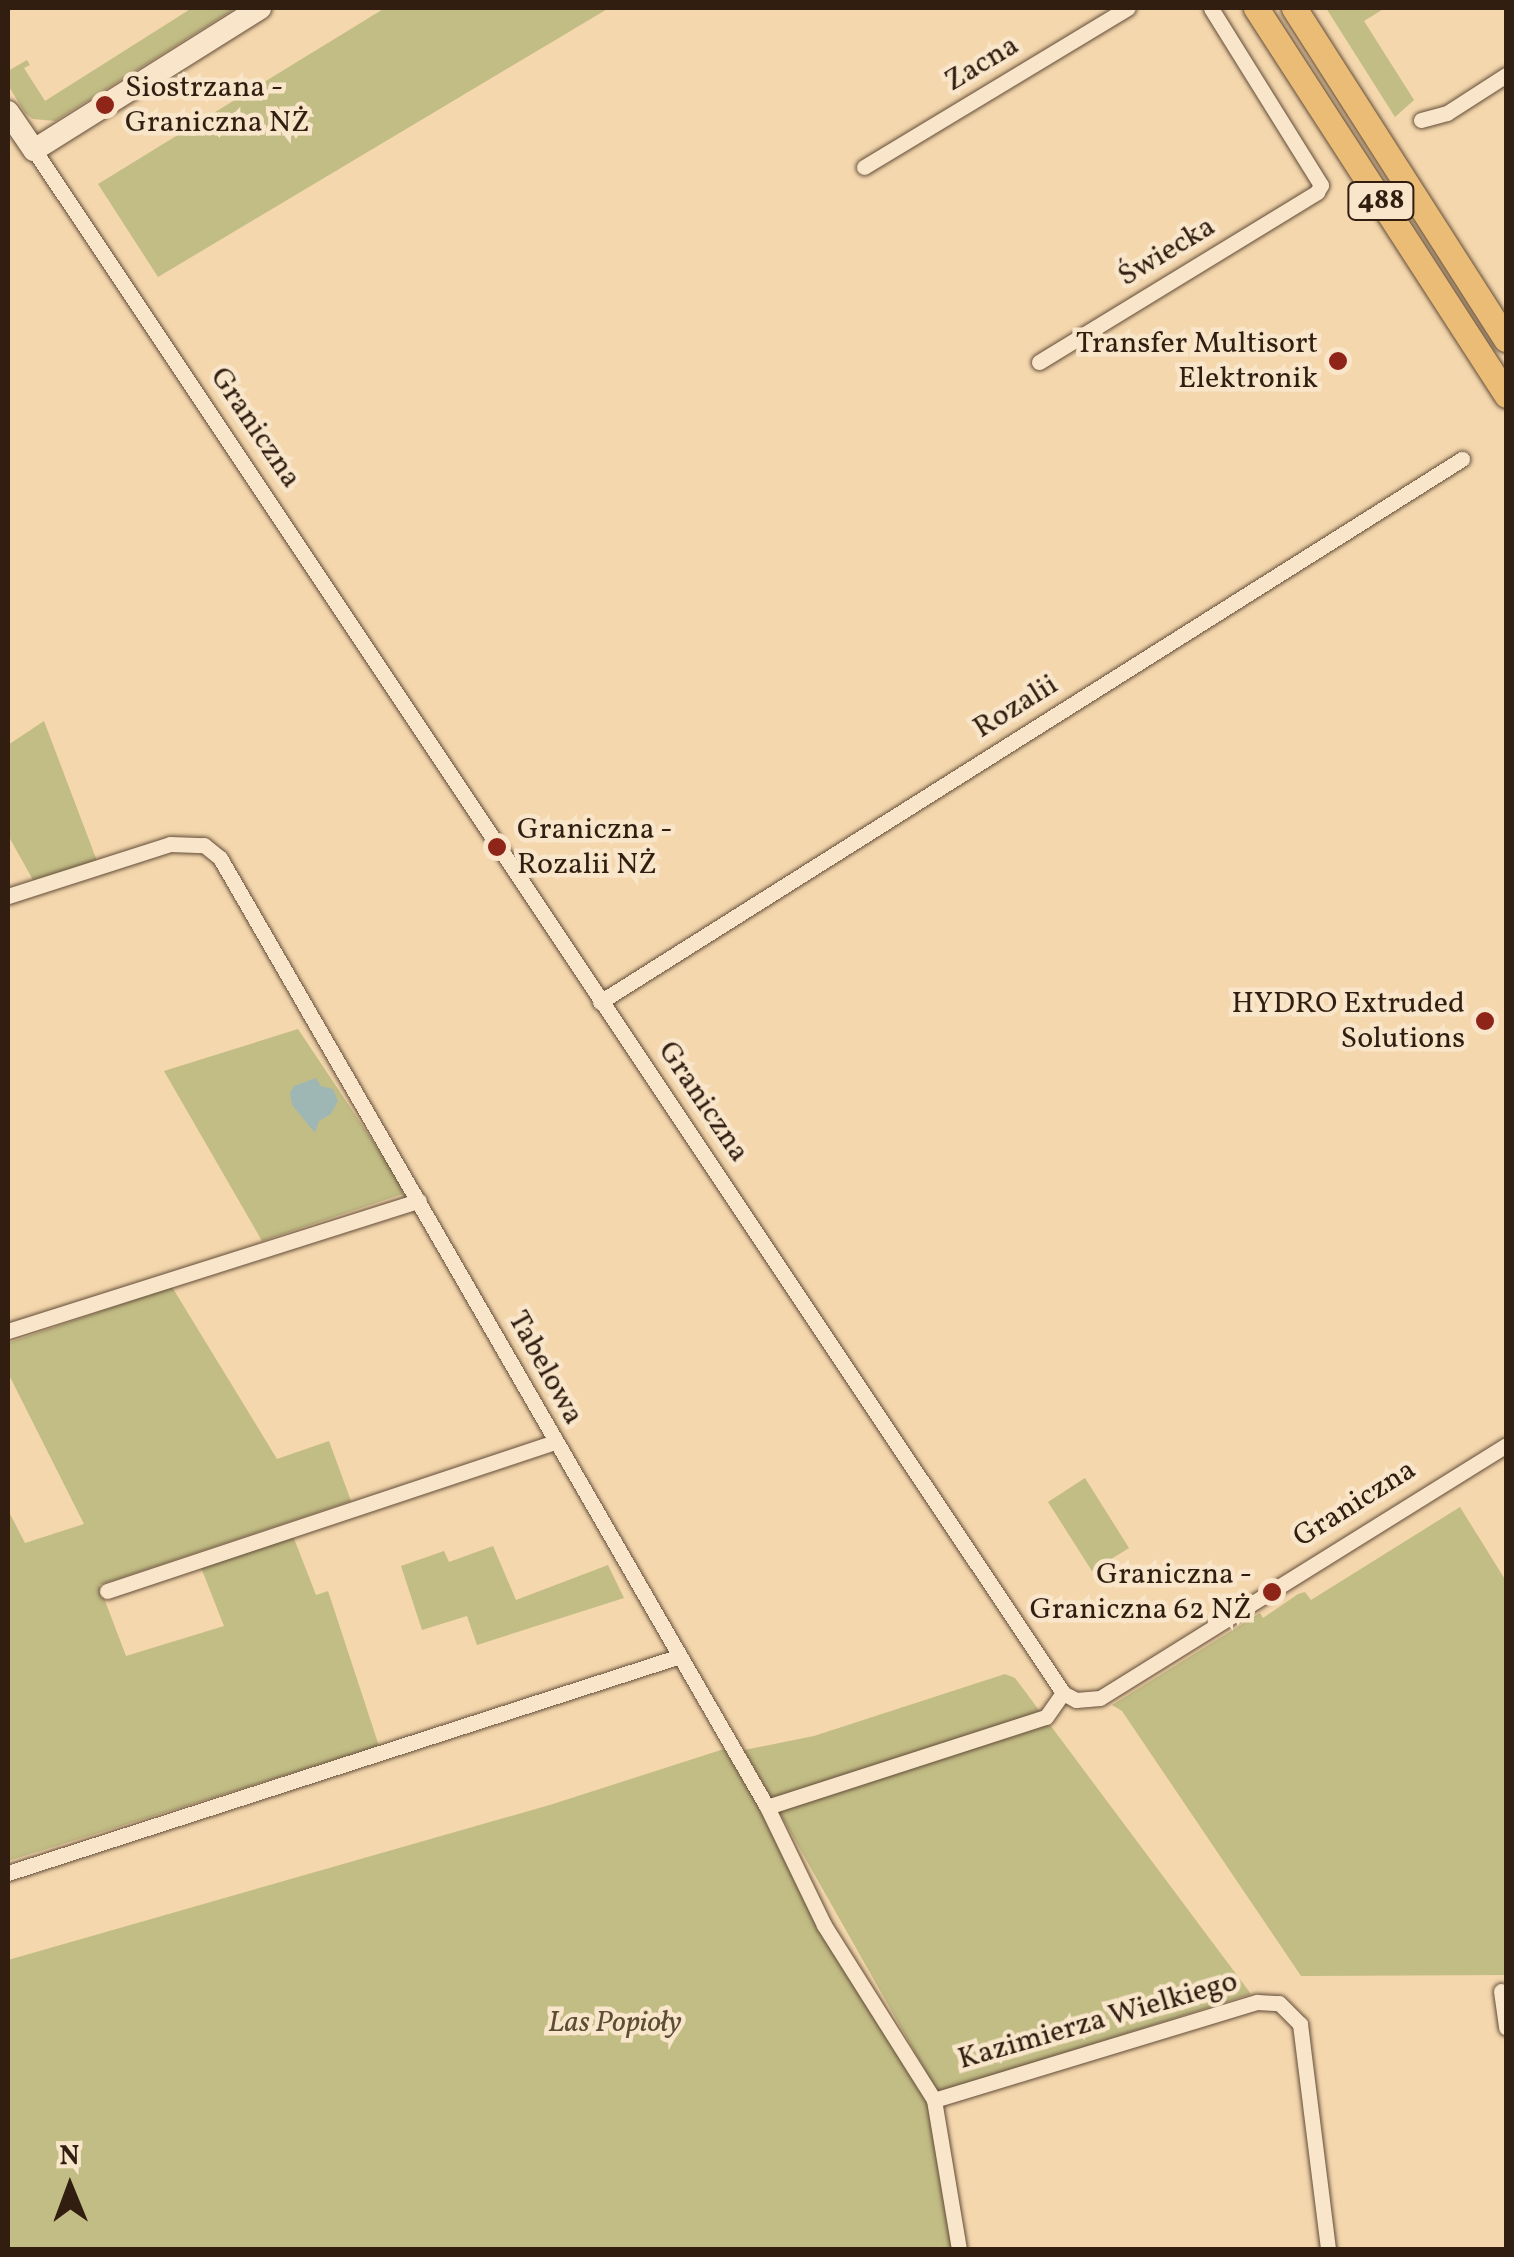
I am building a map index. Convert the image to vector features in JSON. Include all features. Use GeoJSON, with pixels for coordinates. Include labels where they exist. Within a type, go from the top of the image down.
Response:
{"type":"FeatureCollection","features":[{"type":"Feature","properties":{"kind":"main road","name":"488"},"geometry":{"type":"LineString","coordinates":[[1256,8],[1506,395]]}},
{"type":"Feature","properties":{"kind":"main road","name":"488"},"geometry":{"type":"LineString","coordinates":[[1294,8],[1506,338]]}},
{"type":"Feature","properties":{"kind":"street"},"geometry":{"type":"LineString","coordinates":[[34,150],[260,8]]}},
{"type":"Feature","properties":{"kind":"street","name":"Zacna"},"geometry":{"type":"LineString","coordinates":[[864,167],[1128,8]]}},
{"type":"Feature","properties":{"kind":"street","name":"Świecka"},"geometry":{"type":"LineString","coordinates":[[1040,362],[1318,192],[1321,186],[1211,8]]}},
{"type":"Feature","properties":{"kind":"street"},"geometry":{"type":"LineString","coordinates":[[1421,120],[1447,113],[1506,75]]}},
{"type":"Feature","properties":{"kind":"street","name":"Graniczna"},"geometry":{"type":"LineString","coordinates":[[8,112],[1063,1693],[1076,1700],[1100,1698],[1506,1445]]}},
{"type":"Feature","properties":{"kind":"street","name":"Rozalii"},"geometry":{"type":"LineString","coordinates":[[600,1002],[1462,459]]}},
{"type":"Feature","properties":{"kind":"street","name":"Tabelowa"},"geometry":{"type":"LineString","coordinates":[[8,896],[170,844],[194,842],[213,852],[420,1200],[677,1657],[766,1807],[824,1925],[934,2100]]}},
{"type":"Feature","properties":{"kind":"street"},"geometry":{"type":"LineString","coordinates":[[8,1331],[420,1200]]}},
{"type":"Feature","properties":{"kind":"street"},"geometry":{"type":"LineString","coordinates":[[107,1590],[556,1442]]}},
{"type":"Feature","properties":{"kind":"street"},"geometry":{"type":"LineString","coordinates":[[8,1873],[677,1657]]}},
{"type":"Feature","properties":{"kind":"street"},"geometry":{"type":"LineString","coordinates":[[766,1807],[1046,1718],[1063,1693]]}},
{"type":"Feature","properties":{"kind":"street"},"geometry":{"type":"LineString","coordinates":[[1501,1991],[1506,2028]]}},
{"type":"Feature","properties":{"kind":"street","name":"Kazimierza Wielkiego"},"geometry":{"type":"LineString","coordinates":[[934,2100],[1257,2002],[1279,2003],[1300,2024],[1328,2250]]}},
{"type":"Feature","properties":{"kind":"street"},"geometry":{"type":"LineString","coordinates":[[934,2100],[959,2250]]}},
{"type":"Feature","properties":{"kind":"green space"},"geometry":{"type":"Polygon","coordinates":[[[192,8],[236,8],[55,121],[33,119],[25,113],[8,85],[8,71],[27,60],[30,65],[24,68],[45,101],[192,8]]]}},
{"type":"Feature","properties":{"kind":"green space"},"geometry":{"type":"Polygon","coordinates":[[[385,8],[609,8],[158,277],[98,184],[385,8]]]}},
{"type":"Feature","properties":{"kind":"green space"},"geometry":{"type":"Polygon","coordinates":[[[1326,8],[1385,8],[1364,21],[1414,100],[1395,117],[1326,8]]]}},
{"type":"Feature","properties":{"kind":"green space"},"geometry":{"type":"Polygon","coordinates":[[[44,721],[97,861],[33,880],[8,835],[8,745],[44,721]]]}},
{"type":"Feature","properties":{"kind":"green space"},"geometry":{"type":"Polygon","coordinates":[[[298,1029],[402,1185],[403,1194],[262,1241],[164,1071],[298,1029]]]}},
{"type":"Feature","properties":{"kind":"green space"},"geometry":{"type":"Polygon","coordinates":[[[172,1287],[277,1459],[329,1441],[351,1501],[99,1585],[126,1656],[224,1626],[200,1565],[293,1536],[316,1595],[328,1591],[379,1746],[8,1861],[8,1510],[25,1543],[84,1524],[8,1373],[8,1343],[172,1287]]]}},
{"type":"Feature","properties":{"kind":"green space"},"geometry":{"type":"Polygon","coordinates":[[[1085,1478],[1129,1548],[1092,1571],[1048,1502],[1085,1478]]]}},
{"type":"Feature","properties":{"kind":"green space"},"geometry":{"type":"Polygon","coordinates":[[[1460,1507],[1506,1581],[1506,1975],[1301,1976],[1122,1711],[1112,1705],[1260,1613],[1263,1618],[1305,1592],[1311,1600],[1460,1507]]]}},
{"type":"Feature","properties":{"kind":"green space"},"geometry":{"type":"Polygon","coordinates":[[[493,1546],[516,1600],[608,1565],[624,1598],[477,1645],[467,1616],[422,1630],[401,1566],[444,1551],[449,1562],[493,1546]]]}},
{"type":"Feature","properties":{"kind":"green space"},"geometry":{"type":"Polygon","coordinates":[[[1005,1674],[1015,1678],[1251,1994],[938,2093],[744,1750],[814,1736],[1005,1674]]]}},
{"type":"Feature","properties":{"kind":"green space","name":"Las Popioły"},"geometry":{"type":"Polygon","coordinates":[[[724,1749],[935,2092],[961,2250],[8,2250],[8,1960],[553,1804],[724,1749]]]}},
{"type":"Feature","properties":{"kind":"water"},"geometry":{"type":"Polygon","coordinates":[[[316,1078],[321,1086],[333,1089],[338,1101],[331,1114],[319,1121],[315,1133],[292,1105],[290,1093],[294,1086],[316,1078]]]}},
{"type":"Feature","properties":{"kind":"place","name":"Siostrzana - Graniczna NŻ"},"geometry":{"type":"Point","coordinates":[105,105]}},
{"type":"Feature","properties":{"kind":"place","name":"Transfer Multisort Elektronik"},"geometry":{"type":"Point","coordinates":[1338,361]}},
{"type":"Feature","properties":{"kind":"place","name":"Graniczna - Rozalii NŻ"},"geometry":{"type":"Point","coordinates":[497,847]}},
{"type":"Feature","properties":{"kind":"place","name":"HYDRO Extruded Solutions"},"geometry":{"type":"Point","coordinates":[1485,1021]}},
{"type":"Feature","properties":{"kind":"place","name":"Graniczna - Graniczna 62 NŻ"},"geometry":{"type":"Point","coordinates":[1272,1592]}}]}
